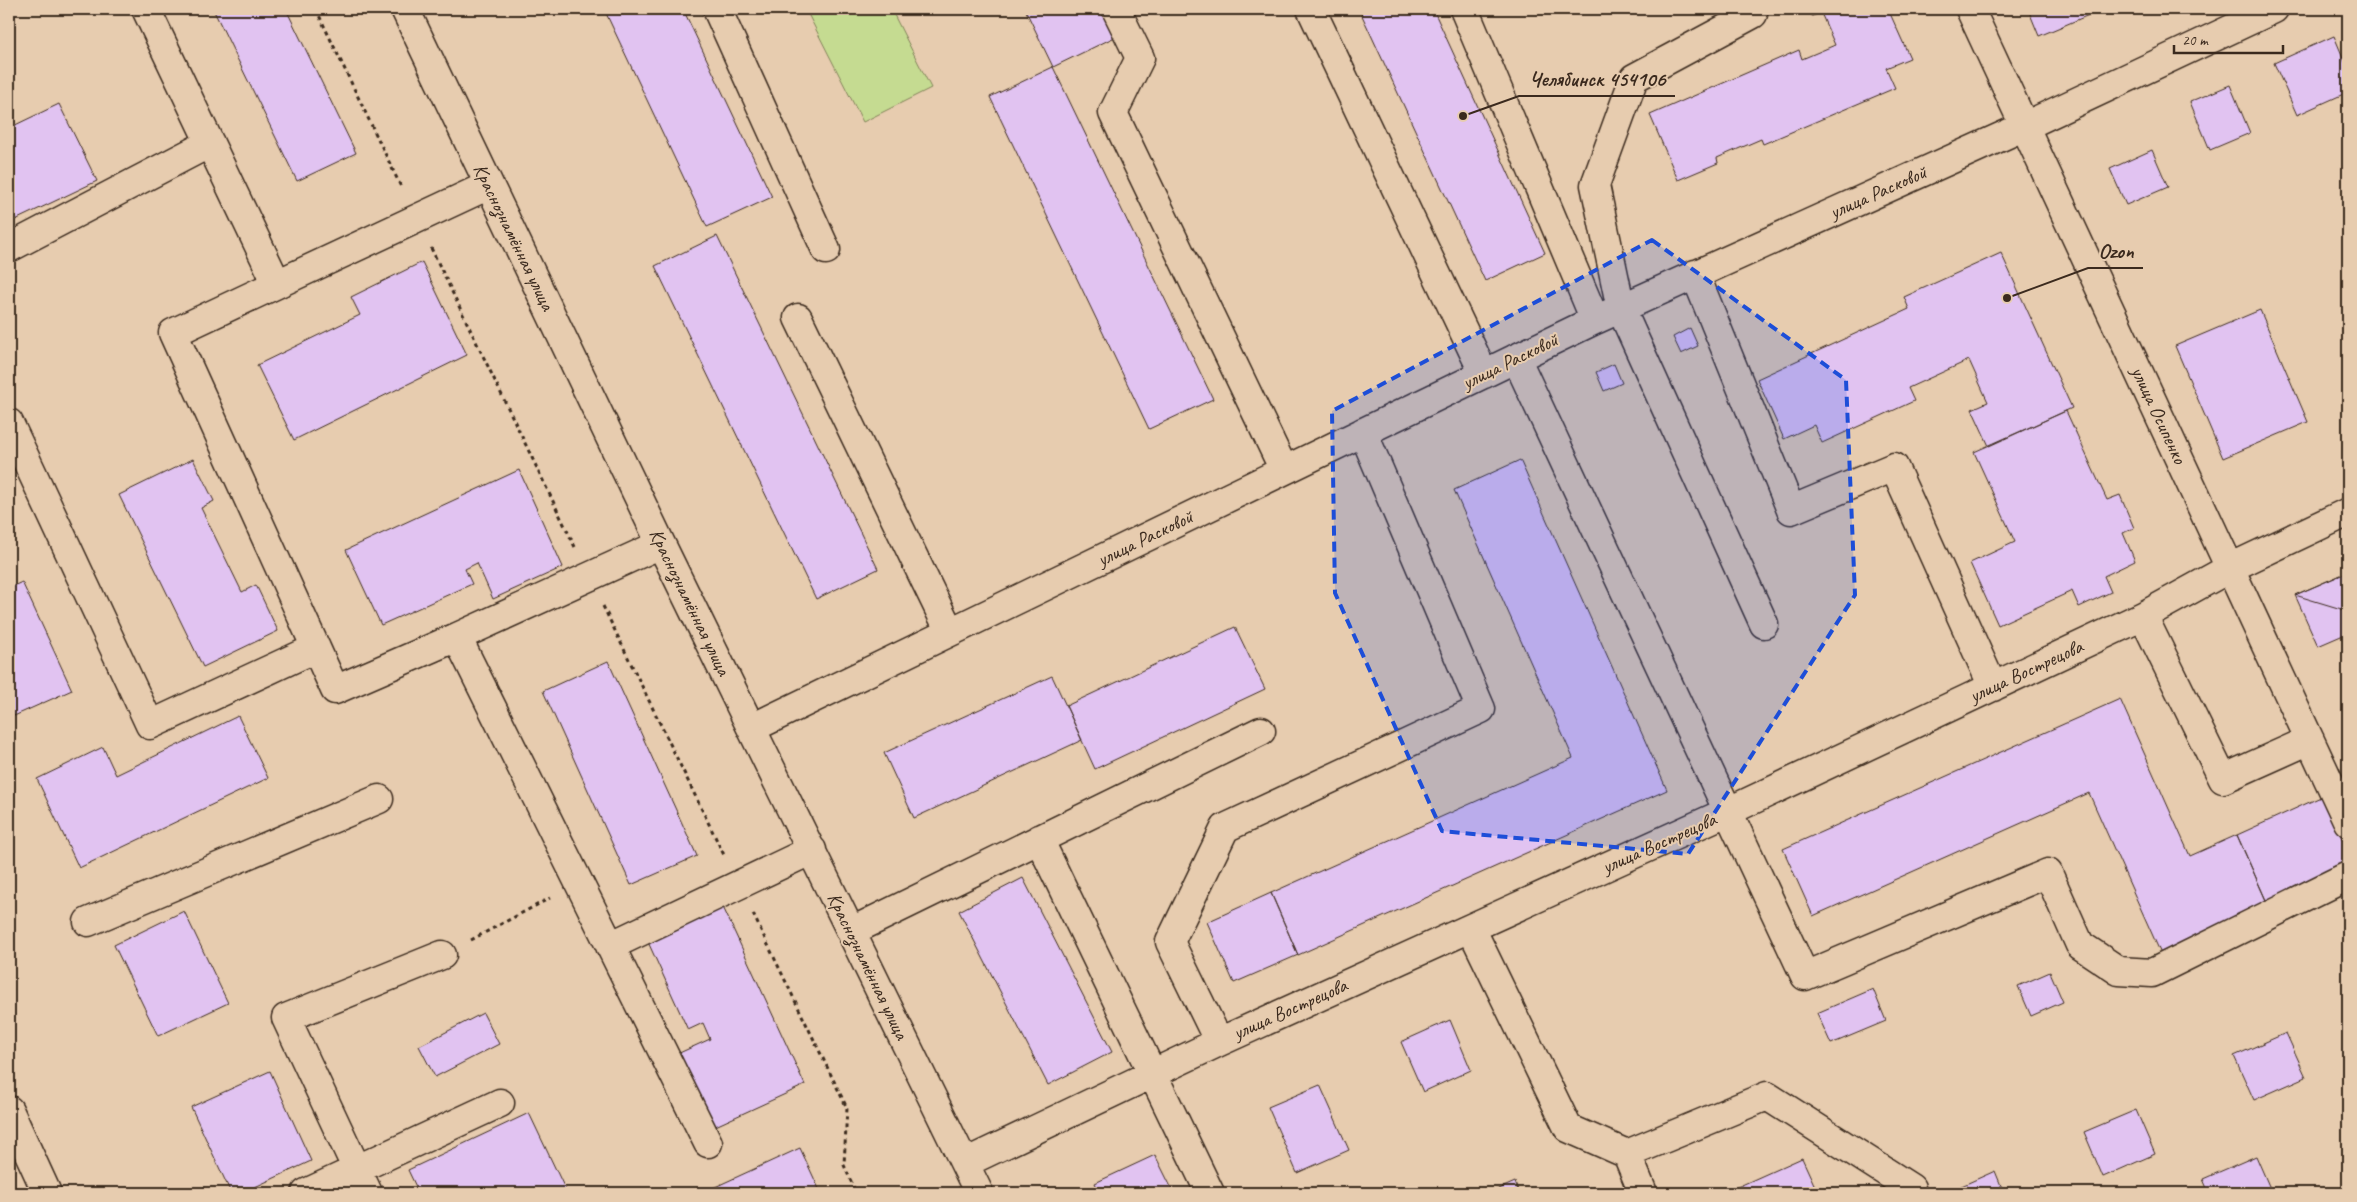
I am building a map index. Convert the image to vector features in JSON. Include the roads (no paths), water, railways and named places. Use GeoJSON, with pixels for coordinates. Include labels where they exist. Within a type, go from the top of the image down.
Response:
{"type":"FeatureCollection","features":[{"type":"Feature","properties":{"kind":"street"},"geometry":{"type":"LineString","coordinates":[[146,9],[277,284]]}},
{"type":"Feature","properties":{"kind":"street","name":"Краснознамённая улица"},"geometry":{"type":"LineString","coordinates":[[405,9],[661,544],[979,1193]]}},
{"type":"Feature","properties":{"kind":"street"},"geometry":{"type":"LineString","coordinates":[[717,9],[826,250]]}},
{"type":"Feature","properties":{"kind":"street"},"geometry":{"type":"LineString","coordinates":[[1116,9],[1140,58],[1112,113],[1284,470]]}},
{"type":"Feature","properties":{"kind":"street"},"geometry":{"type":"LineString","coordinates":[[1311,9],[1484,374]]}},
{"type":"Feature","properties":{"kind":"street"},"geometry":{"type":"LineString","coordinates":[[1464,9],[1595,320]]}},
{"type":"Feature","properties":{"kind":"street"},"geometry":{"type":"LineString","coordinates":[[1752,9],[1754,14],[1634,78],[1595,185],[1621,309],[1764,624]]}},
{"type":"Feature","properties":{"kind":"street","name":"улица Осипенко"},"geometry":{"type":"LineString","coordinates":[[1970,9],[2348,822]]}},
{"type":"Feature","properties":{"kind":"street","name":"улица Расковой"},"geometry":{"type":"LineString","coordinates":[[752,728],[1595,320],[2025,126],[2274,9]]}},
{"type":"Feature","properties":{"kind":"street"},"geometry":{"type":"LineString","coordinates":[[9,248],[210,143]]}},
{"type":"Feature","properties":{"kind":"street"},"geometry":{"type":"LineString","coordinates":[[489,185],[173,333],[335,690],[661,544]]}},
{"type":"Feature","properties":{"kind":"street"},"geometry":{"type":"LineString","coordinates":[[1695,274],[1790,510],[1894,467],[1993,687]]}},
{"type":"Feature","properties":{"kind":"street"},"geometry":{"type":"LineString","coordinates":[[798,318],[950,632]]}},
{"type":"Feature","properties":{"kind":"street"},"geometry":{"type":"LineString","coordinates":[[1516,358],[1805,976],[2048,873],[2080,945],[2119,971],[2152,973],[2348,876]]}},
{"type":"Feature","properties":{"kind":"street"},"geometry":{"type":"LineString","coordinates":[[9,423],[150,725],[316,648]]}},
{"type":"Feature","properties":{"kind":"street"},"geometry":{"type":"LineString","coordinates":[[1219,1042],[1170,942],[1225,828],[1481,709],[1363,432]]}},
{"type":"Feature","properties":{"kind":"street","name":"улица Вострецова"},"geometry":{"type":"LineString","coordinates":[[965,1163],[1219,1042],[1729,811],[1993,687],[2143,616],[2230,568],[2348,512]]}},
{"type":"Feature","properties":{"kind":"street"},"geometry":{"type":"LineString","coordinates":[[2143,616],[2223,779],[2310,740]]}},
{"type":"Feature","properties":{"kind":"street"},"geometry":{"type":"LineString","coordinates":[[457,637],[708,1143]]}},
{"type":"Feature","properties":{"kind":"street"},"geometry":{"type":"LineString","coordinates":[[852,931],[1261,731]]}},
{"type":"Feature","properties":{"kind":"street"},"geometry":{"type":"LineString","coordinates":[[88,922],[379,798]]}},
{"type":"Feature","properties":{"kind":"street"},"geometry":{"type":"LineString","coordinates":[[1039,839],[1154,1073],[1210,1193]]}},
{"type":"Feature","properties":{"kind":"street"},"geometry":{"type":"LineString","coordinates":[[610,946],[812,850]]}},
{"type":"Feature","properties":{"kind":"street"},"geometry":{"type":"LineString","coordinates":[[1471,928],[1568,1128],[1627,1154],[1643,1193]]}},
{"type":"Feature","properties":{"kind":"street"},"geometry":{"type":"LineString","coordinates":[[363,1182],[286,1018],[442,956]]}},
{"type":"Feature","properties":{"kind":"street"},"geometry":{"type":"LineString","coordinates":[[1627,1154],[1767,1096],[1911,1188]]}},
{"type":"Feature","properties":{"kind":"street"},"geometry":{"type":"LineString","coordinates":[[306,1193],[363,1182],[500,1103]]}},
{"type":"Feature","properties":{"kind":"street"},"geometry":{"type":"LineString","coordinates":[[9,1110],[47,1193]]}},
{"type":"Feature","properties":{"kind":"place","name":"Челябинск 454106"},"geometry":{"type":"Point","coordinates":[1463,116]}},
{"type":"Feature","properties":{"kind":"place","name":"Ozon"},"geometry":{"type":"Point","coordinates":[2007,298]}}]}
